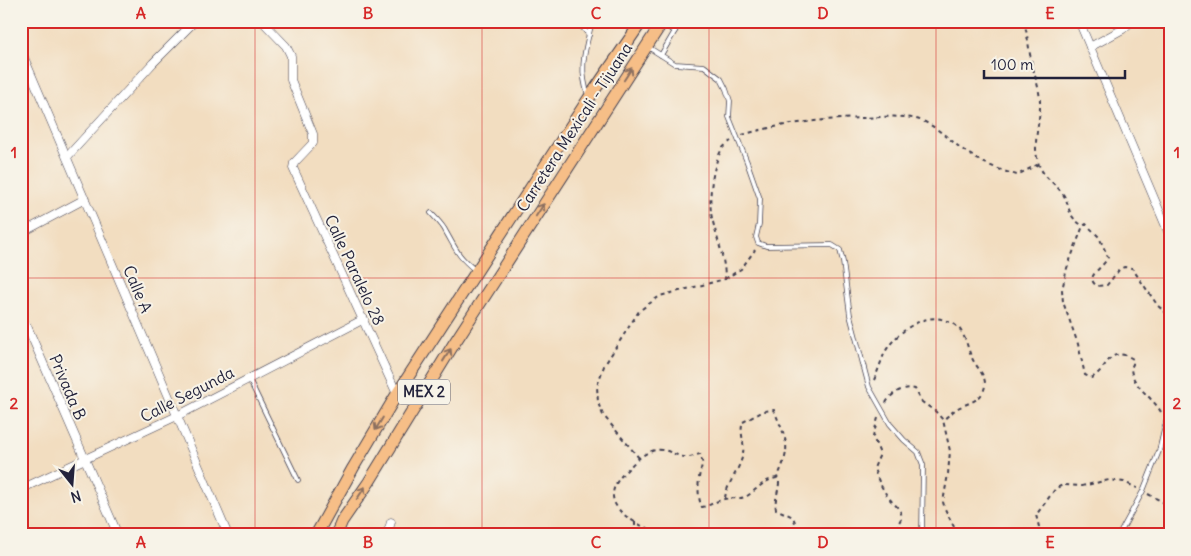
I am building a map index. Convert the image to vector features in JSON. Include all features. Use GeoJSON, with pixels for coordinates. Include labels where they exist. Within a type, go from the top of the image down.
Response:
{"type":"FeatureCollection","features":[{"type":"Feature","properties":{"kind":"main road","name":"Carretera Mexicali - Tijuana"},"geometry":{"type":"LineString","coordinates":[[477,271],[589,98],[642,21]]}},
{"type":"Feature","properties":{"kind":"main road","name":"Carretera Mexicali - Tijuana"},"geometry":{"type":"LineString","coordinates":[[336,535],[342,521],[661,22]]}},
{"type":"Feature","properties":{"kind":"main road","name":"MEX 2"},"geometry":{"type":"LineString","coordinates":[[316,535],[352,468],[397,394],[477,271]]}},
{"type":"Feature","properties":{"kind":"main road"},"geometry":{"type":"LineString","coordinates":[[324,535],[328,525],[325,519]]}},
{"type":"Feature","properties":{"kind":"street"},"geometry":{"type":"LineString","coordinates":[[67,157],[195,21]]}},
{"type":"Feature","properties":{"kind":"street","name":"Calle Paralelo 28"},"geometry":{"type":"LineString","coordinates":[[262,21],[286,46],[291,56],[291,80],[313,134],[313,143],[297,159],[293,168],[397,394]]}},
{"type":"Feature","properties":{"kind":"street"},"geometry":{"type":"LineString","coordinates":[[1079,21],[1170,236]]}},
{"type":"Feature","properties":{"kind":"street"},"geometry":{"type":"LineString","coordinates":[[1090,47],[1123,29],[1132,21]]}},
{"type":"Feature","properties":{"kind":"street","name":"Calle A"},"geometry":{"type":"LineString","coordinates":[[22,53],[228,535]]}},
{"type":"Feature","properties":{"kind":"street"},"geometry":{"type":"LineString","coordinates":[[21,233],[85,199]]}},
{"type":"Feature","properties":{"kind":"street","name":"Calle Segunda"},"geometry":{"type":"LineString","coordinates":[[21,489],[177,416],[364,320]]}},
{"type":"Feature","properties":{"kind":"street","name":"Privada B"},"geometry":{"type":"LineString","coordinates":[[27,326],[118,535]]}},
{"type":"Feature","properties":{"kind":"street"},"geometry":{"type":"LineString","coordinates":[[387,535],[391,522]]}},
{"type":"Feature","properties":{"kind":"lane"},"geometry":{"type":"LineString","coordinates":[[577,21],[589,35]]}},
{"type":"Feature","properties":{"kind":"lane"},"geometry":{"type":"LineString","coordinates":[[589,98],[582,68],[592,21]]}},
{"type":"Feature","properties":{"kind":"lane"},"geometry":{"type":"LineString","coordinates":[[661,55],[681,21]]}},
{"type":"Feature","properties":{"kind":"lane"},"geometry":{"type":"LineString","coordinates":[[661,22],[675,31]]}},
{"type":"Feature","properties":{"kind":"lane"},"geometry":{"type":"LineString","coordinates":[[647,46],[675,64],[704,66],[720,79],[726,89],[730,101],[729,117],[760,199],[759,224],[756,237],[758,243],[766,246],[832,245],[840,250],[850,315],[869,387],[890,424],[918,452],[923,466],[922,535]]}},
{"type":"Feature","properties":{"kind":"lane"},"geometry":{"type":"LineString","coordinates":[[431,214],[446,231],[462,259],[477,271]]}},
{"type":"Feature","properties":{"kind":"lane"},"geometry":{"type":"LineString","coordinates":[[249,379],[298,480]]}},
{"type":"Feature","properties":{"kind":"lane"},"geometry":{"type":"LineString","coordinates":[[1119,535],[1143,491],[1159,451],[1170,406]]}},
{"type":"Feature","properties":{"kind":"path"},"geometry":{"type":"LineString","coordinates":[[1023,21],[1040,92],[1035,146],[1039,164],[1044,175],[1061,191],[1073,219],[1083,226],[1086,224],[1100,237],[1108,257],[1106,263],[1093,274],[1094,284],[1097,286],[1107,285],[1119,270],[1124,267],[1132,268],[1158,306],[1170,316]]}},
{"type":"Feature","properties":{"kind":"path"},"geometry":{"type":"LineString","coordinates":[[1083,226],[1067,268],[1062,290],[1063,302],[1078,344],[1085,375],[1091,378],[1097,375],[1112,356],[1120,354],[1128,356],[1133,359],[1133,364],[1130,368],[1132,378],[1156,404],[1166,420]]}},
{"type":"Feature","properties":{"kind":"path"},"geometry":{"type":"LineString","coordinates":[[725,279],[741,269],[758,243]]}},
{"type":"Feature","properties":{"kind":"path"},"geometry":{"type":"LineString","coordinates":[[869,387],[886,351],[911,326],[926,319],[938,318],[951,322],[962,333],[969,353],[983,374],[985,384],[980,396],[958,408],[943,420]]}},
{"type":"Feature","properties":{"kind":"path"},"geometry":{"type":"LineString","coordinates":[[725,498],[726,489],[739,468],[743,453],[744,442],[741,428],[743,422],[764,411],[774,410],[788,448],[785,461],[777,478],[779,492],[774,503],[776,509],[793,517],[796,525],[795,535]]}},
{"type":"Feature","properties":{"kind":"path"},"geometry":{"type":"LineString","coordinates":[[664,535],[635,522],[616,507],[612,499],[614,488],[620,476],[638,458],[652,450],[664,449],[687,457],[700,454],[703,464],[698,479],[699,502],[702,507],[725,498],[748,496],[753,490],[769,479],[777,478]]}},
{"type":"Feature","properties":{"kind":"path"},"geometry":{"type":"LineString","coordinates":[[1041,535],[1036,515],[1056,488],[1063,485],[1082,486],[1109,480],[1124,482],[1170,506]]}},
{"type":"Feature","properties":{"kind":"path"},"geometry":{"type":"LineString","coordinates":[[635,522],[636,535]]}}]}
